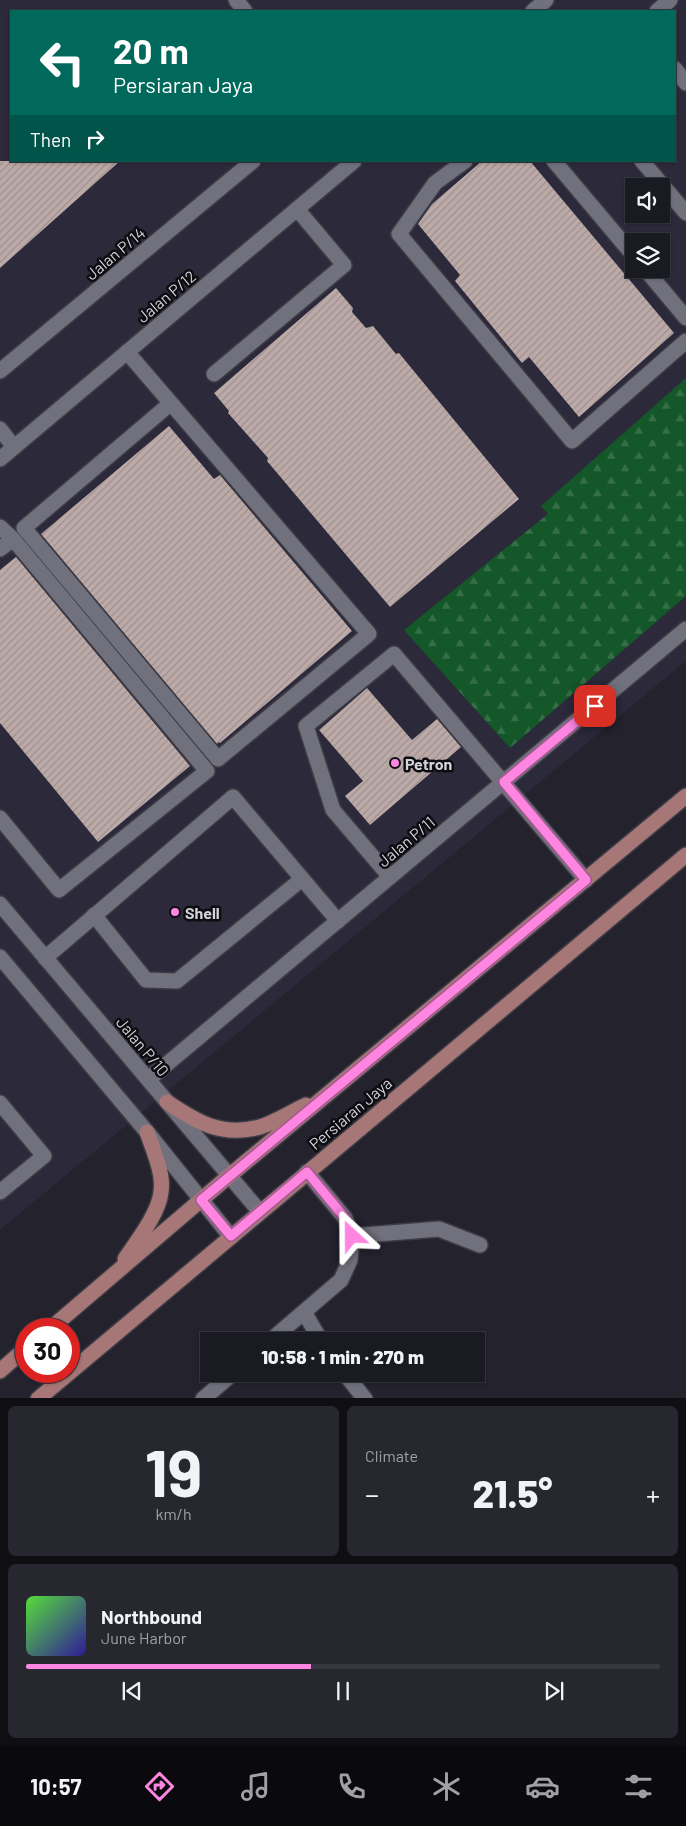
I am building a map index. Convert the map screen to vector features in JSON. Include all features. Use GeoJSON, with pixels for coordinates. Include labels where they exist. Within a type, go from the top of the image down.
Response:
{"type":"FeatureCollection","features":[{"type":"Feature","properties":{"kind":"main road","name":"Persiaran Jaya"},"geometry":{"type":"LineString","coordinates":[[63,1318],[229,1176],[686,796]]}},
{"type":"Feature","properties":{"kind":"main road","name":"Persiaran Jaya"},"geometry":{"type":"LineString","coordinates":[[38,1398],[686,855]]}},
{"type":"Feature","properties":{"kind":"main road"},"geometry":{"type":"LineString","coordinates":[[168,1102],[190,1118],[207,1126],[236,1131],[261,1126],[329,1093]]}},
{"type":"Feature","properties":{"kind":"main road"},"geometry":{"type":"LineString","coordinates":[[118,1271],[158,1205],[162,1191],[160,1174],[147,1132]]}},
{"type":"Feature","properties":{"kind":"main road"},"geometry":{"type":"LineString","coordinates":[[0,1370],[15,1357]]}},
{"type":"Feature","properties":{"kind":"street"},"geometry":{"type":"LineString","coordinates":[[236,0],[244,10]]}},
{"type":"Feature","properties":{"kind":"street"},"geometry":{"type":"LineString","coordinates":[[534,10],[546,0]]}},
{"type":"Feature","properties":{"kind":"street"},"geometry":{"type":"LineString","coordinates":[[658,10],[670,0]]}},
{"type":"Feature","properties":{"kind":"street"},"geometry":{"type":"LineString","coordinates":[[676,70],[686,84]]}},
{"type":"Feature","properties":{"kind":"street","name":"Jalan P/14"},"geometry":{"type":"LineString","coordinates":[[0,371],[251,162]]}},
{"type":"Feature","properties":{"kind":"street","name":"Jalan P/12"},"geometry":{"type":"LineString","coordinates":[[0,458],[353,162]]}},
{"type":"Feature","properties":{"kind":"street"},"geometry":{"type":"LineString","coordinates":[[464,162],[435,183],[399,234],[572,440],[686,341]]}},
{"type":"Feature","properties":{"kind":"street"},"geometry":{"type":"LineString","coordinates":[[555,162],[625,245]]}},
{"type":"Feature","properties":{"kind":"street"},"geometry":{"type":"LineString","coordinates":[[643,162],[686,213]]}},
{"type":"Feature","properties":{"kind":"street"},"geometry":{"type":"LineString","coordinates":[[214,374],[344,265],[297,209]]}},
{"type":"Feature","properties":{"kind":"street"},"geometry":{"type":"LineString","coordinates":[[653,278],[686,318]]}},
{"type":"Feature","properties":{"kind":"street"},"geometry":{"type":"LineString","coordinates":[[128,352],[369,634],[218,759],[24,528],[171,403]]}},
{"type":"Feature","properties":{"kind":"street"},"geometry":{"type":"LineString","coordinates":[[0,429],[14,447]]}},
{"type":"Feature","properties":{"kind":"street"},"geometry":{"type":"LineString","coordinates":[[0,526],[13,538],[207,771],[59,890],[0,818]]}},
{"type":"Feature","properties":{"kind":"street"},"geometry":{"type":"LineString","coordinates":[[0,549],[13,538]]}},
{"type":"Feature","properties":{"kind":"street","name":"Jalan P/11"},"geometry":{"type":"LineString","coordinates":[[149,1079],[686,629]]}},
{"type":"Feature","properties":{"kind":"street"},"geometry":{"type":"LineString","coordinates":[[390,877],[333,810],[306,726],[394,654],[586,880]]}},
{"type":"Feature","properties":{"kind":"street"},"geometry":{"type":"LineString","coordinates":[[45,958],[233,798],[338,921]]}},
{"type":"Feature","properties":{"kind":"street"},"geometry":{"type":"LineString","coordinates":[[94,916],[146,980],[177,981],[302,878]]}},
{"type":"Feature","properties":{"kind":"street","name":"Jalan P/10"},"geometry":{"type":"LineString","coordinates":[[0,904],[260,1212]]}},
{"type":"Feature","properties":{"kind":"street"},"geometry":{"type":"LineString","coordinates":[[0,957],[147,1132],[231,1236]]}},
{"type":"Feature","properties":{"kind":"street"},"geometry":{"type":"LineString","coordinates":[[0,1103],[44,1156],[0,1192]]}},
{"type":"Feature","properties":{"kind":"street"},"geometry":{"type":"LineString","coordinates":[[281,1332],[341,1280],[350,1260],[352,1236],[345,1218],[307,1172]]}},
{"type":"Feature","properties":{"kind":"street"},"geometry":{"type":"LineString","coordinates":[[352,1236],[439,1229],[480,1245]]}},
{"type":"Feature","properties":{"kind":"street"},"geometry":{"type":"LineString","coordinates":[[304,1312],[316,1332]]}},
{"type":"Feature","properties":{"kind":"street"},"geometry":{"type":"LineString","coordinates":[[203,1398],[222,1382]]}},
{"type":"Feature","properties":{"kind":"street"},"geometry":{"type":"LineString","coordinates":[[352,1382],[365,1398]]}},
{"type":"Feature","properties":{"kind":"shaded area"},"geometry":{"type":"Polygon","coordinates":[[[0,0],[686,0],[686,661],[0,1230],[0,0]]]}},
{"type":"Feature","properties":{"kind":"green space"},"geometry":{"type":"Polygon","coordinates":[[[686,378],[686,596],[510,748],[404,630],[548,514],[541,506],[686,378]]]}},
{"type":"Feature","properties":{"kind":"building"},"geometry":{"type":"Polygon","coordinates":[[[0,161],[119,162],[0,268],[0,161]]]}},
{"type":"Feature","properties":{"kind":"building"},"geometry":{"type":"Polygon","coordinates":[[[481,162],[531,162],[625,274],[625,278],[628,278],[674,333],[579,417],[529,357],[522,363],[455,281],[460,275],[418,224],[432,204],[481,162]]]}},
{"type":"Feature","properties":{"kind":"building"},"geometry":{"type":"Polygon","coordinates":[[[336,288],[353,308],[352,312],[366,328],[373,326],[396,354],[399,353],[519,499],[390,607],[267,461],[268,458],[228,413],[229,411],[214,393],[336,288]]]}},
{"type":"Feature","properties":{"kind":"building"},"geometry":{"type":"Polygon","coordinates":[[[169,426],[214,479],[220,475],[352,631],[217,744],[41,534],[169,426]]]}},
{"type":"Feature","properties":{"kind":"building"},"geometry":{"type":"Polygon","coordinates":[[[16,557],[190,766],[98,842],[0,723],[0,570],[16,557]]]}},
{"type":"Feature","properties":{"kind":"building","name":"Petron"},"geometry":{"type":"Polygon","coordinates":[[[367,688],[412,740],[437,719],[461,747],[370,825],[345,796],[363,781],[319,730],[367,688]]]}},
{"type":"Feature","properties":{"kind":"place","name":"Petron"},"geometry":{"type":"Point","coordinates":[395,763]}},
{"type":"Feature","properties":{"kind":"place","name":"Shell"},"geometry":{"type":"Point","coordinates":[175,912]}},
{"type":"Feature","properties":{"kind":"route"},"geometry":{"type":"LineString","coordinates":[[352,1236],[345,1218],[307,1172],[231,1236],[201,1200],[586,880],[504,782],[595,706]]}}]}
